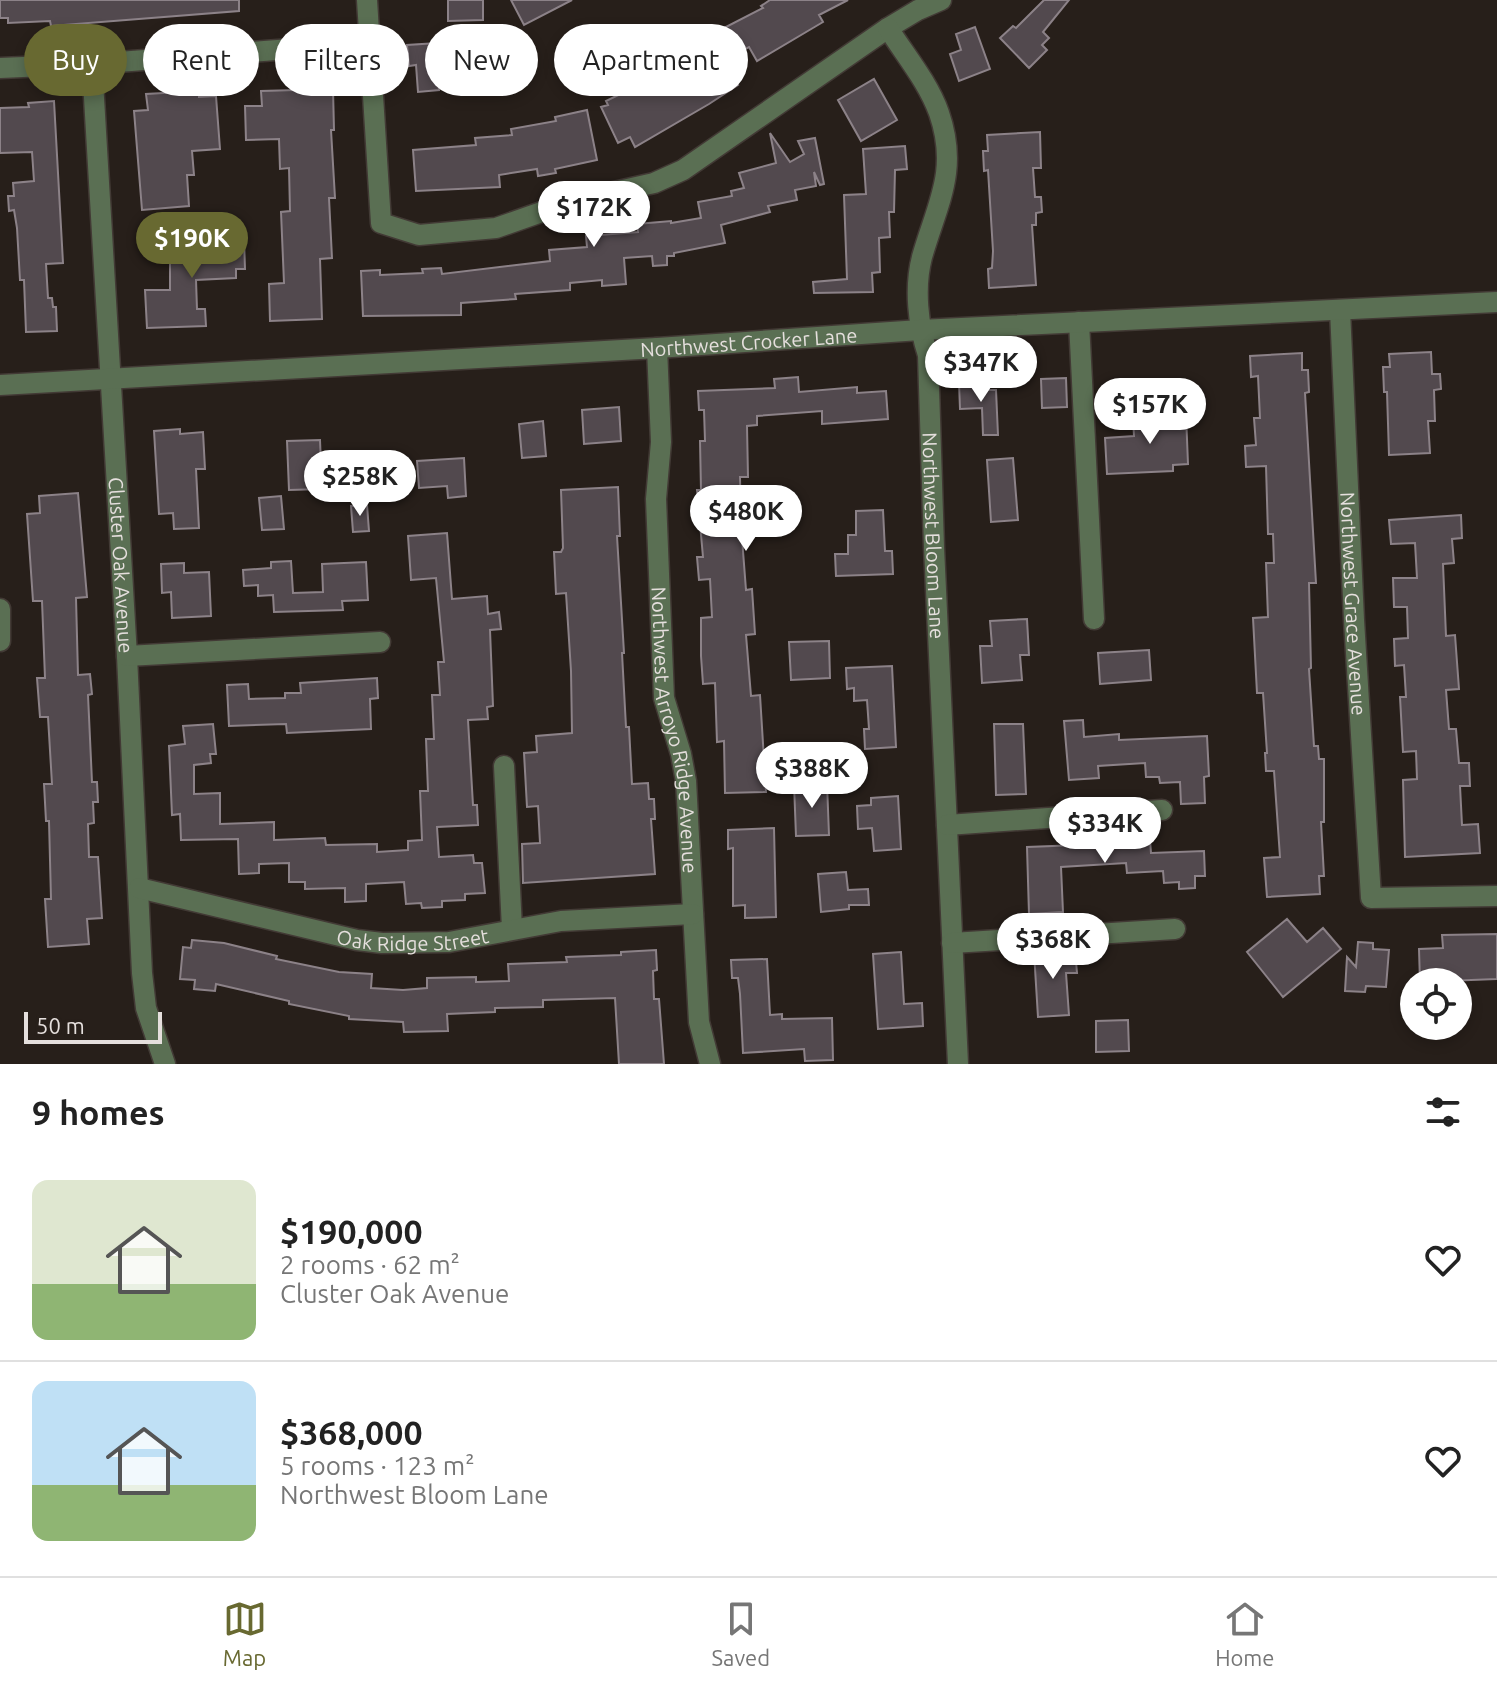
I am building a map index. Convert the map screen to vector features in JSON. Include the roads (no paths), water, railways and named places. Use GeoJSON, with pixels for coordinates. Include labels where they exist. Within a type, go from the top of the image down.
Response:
{"type":"FeatureCollection","features":[{"type":"Feature","properties":{"kind":"street"},"geometry":{"type":"LineString","coordinates":[[367,0],[368,24]]}},
{"type":"Feature","properties":{"kind":"street"},"geometry":{"type":"LineString","coordinates":[[373,96],[381,223],[419,235],[496,228],[570,202],[654,183],[683,170],[888,28],[941,0]]}},
{"type":"Feature","properties":{"kind":"street","name":"Northwest Bloom Lane"},"geometry":{"type":"LineString","coordinates":[[888,28],[931,96],[939,115],[947,158],[942,200],[922,258],[919,281],[920,330],[928,355],[958,1064]]}},
{"type":"Feature","properties":{"kind":"street"},"geometry":{"type":"LineString","coordinates":[[127,61],[275,50]]}},
{"type":"Feature","properties":{"kind":"street"},"geometry":{"type":"LineString","coordinates":[[0,68],[24,67]]}},
{"type":"Feature","properties":{"kind":"street","name":"Cluster Oak Avenue"},"geometry":{"type":"LineString","coordinates":[[94,96],[146,1008],[165,1064]]}},
{"type":"Feature","properties":{"kind":"street","name":"Northwest Crocker Lane"},"geometry":{"type":"LineString","coordinates":[[0,385],[920,330],[1497,302]]}},
{"type":"Feature","properties":{"kind":"street","name":"Northwest Grace Avenue"},"geometry":{"type":"LineString","coordinates":[[1340,310],[1371,898],[1497,896]]}},
{"type":"Feature","properties":{"kind":"street"},"geometry":{"type":"LineString","coordinates":[[1079,322],[1094,619]]}},
{"type":"Feature","properties":{"kind":"street","name":"Northwest Arroyo Ridge Avenue"},"geometry":{"type":"LineString","coordinates":[[657,348],[661,442],[656,499],[664,698],[686,781],[699,1022],[710,1064]]}},
{"type":"Feature","properties":{"kind":"street"},"geometry":{"type":"LineString","coordinates":[[0,609],[0,641]]}},
{"type":"Feature","properties":{"kind":"street"},"geometry":{"type":"LineString","coordinates":[[127,656],[380,642]]}},
{"type":"Feature","properties":{"kind":"street"},"geometry":{"type":"LineString","coordinates":[[504,766],[512,929]]}},
{"type":"Feature","properties":{"kind":"street"},"geometry":{"type":"LineString","coordinates":[[947,825],[1162,810]]}},
{"type":"Feature","properties":{"kind":"street","name":"Oak Ridge Street"},"geometry":{"type":"LineString","coordinates":[[139,888],[357,940],[382,943],[449,942],[561,921],[693,914]]}},
{"type":"Feature","properties":{"kind":"street"},"geometry":{"type":"LineString","coordinates":[[952,943],[1175,929]]}}]}
